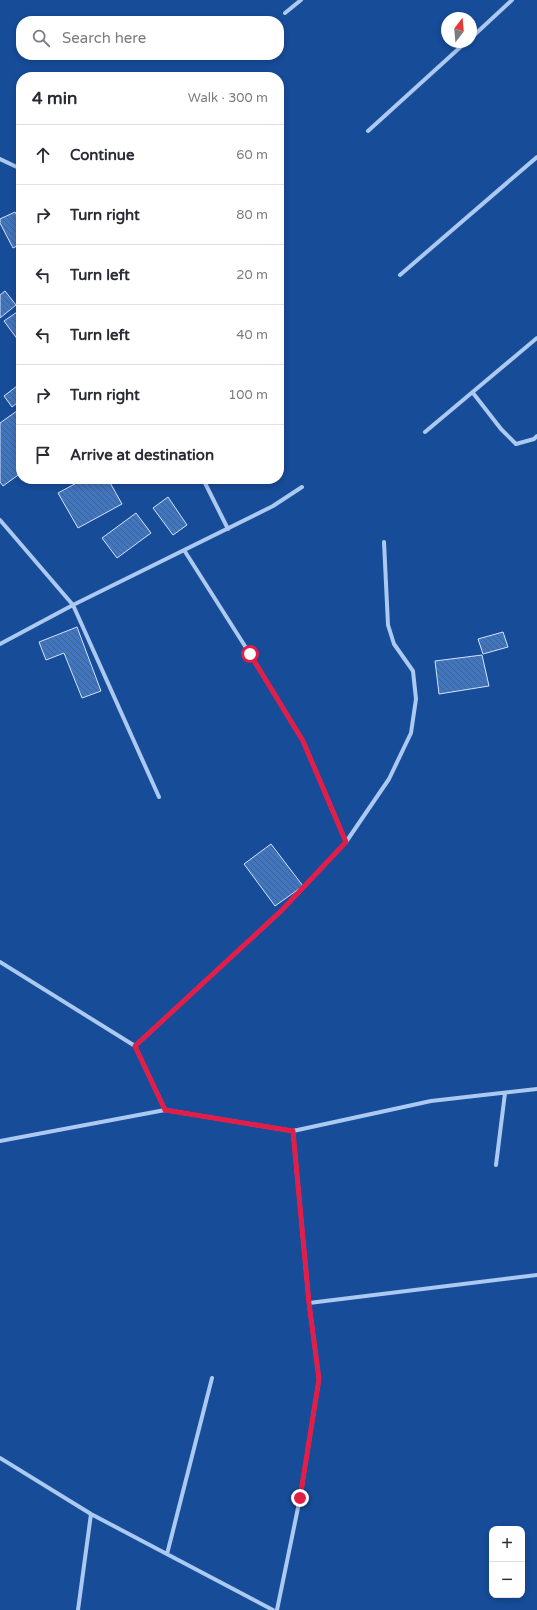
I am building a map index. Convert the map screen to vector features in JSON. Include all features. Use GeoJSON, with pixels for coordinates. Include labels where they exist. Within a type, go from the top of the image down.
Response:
{"type":"FeatureCollection","features":[{"type":"Feature","properties":{"kind":"street"},"geometry":{"type":"LineString","coordinates":[[285,14],[300,0]]}},
{"type":"Feature","properties":{"kind":"street"},"geometry":{"type":"LineString","coordinates":[[477,32],[512,0]]}},
{"type":"Feature","properties":{"kind":"street"},"geometry":{"type":"LineString","coordinates":[[368,132],[459,48]]}},
{"type":"Feature","properties":{"kind":"street"},"geometry":{"type":"LineString","coordinates":[[400,275],[537,157]]}},
{"type":"Feature","properties":{"kind":"street"},"geometry":{"type":"LineString","coordinates":[[0,159],[16,167]]}},
{"type":"Feature","properties":{"kind":"street"},"geometry":{"type":"LineString","coordinates":[[425,432],[537,338]]}},
{"type":"Feature","properties":{"kind":"street"},"geometry":{"type":"LineString","coordinates":[[472,393],[501,429],[516,444],[534,439],[537,436]]}},
{"type":"Feature","properties":{"kind":"street"},"geometry":{"type":"LineString","coordinates":[[206,484],[228,529]]}},
{"type":"Feature","properties":{"kind":"street"},"geometry":{"type":"LineString","coordinates":[[0,644],[73,605],[273,506],[302,487]]}},
{"type":"Feature","properties":{"kind":"street"},"geometry":{"type":"LineString","coordinates":[[0,520],[73,605],[159,797]]}},
{"type":"Feature","properties":{"kind":"street"},"geometry":{"type":"LineString","coordinates":[[135,1046],[281,911],[346,842],[392,772],[411,733],[416,699],[413,671],[394,644],[388,625],[384,542]]}},
{"type":"Feature","properties":{"kind":"street"},"geometry":{"type":"LineString","coordinates":[[184,550],[303,741],[346,842]]}},
{"type":"Feature","properties":{"kind":"street"},"geometry":{"type":"LineString","coordinates":[[0,962],[135,1046],[165,1110]]}},
{"type":"Feature","properties":{"kind":"street"},"geometry":{"type":"LineString","coordinates":[[0,1141],[165,1110],[293,1131],[431,1101],[537,1089]]}},
{"type":"Feature","properties":{"kind":"street"},"geometry":{"type":"LineString","coordinates":[[496,1165],[505,1093]]}},
{"type":"Feature","properties":{"kind":"street"},"geometry":{"type":"LineString","coordinates":[[277,1610],[300,1498],[319,1379],[309,1303],[293,1131]]}},
{"type":"Feature","properties":{"kind":"street"},"geometry":{"type":"LineString","coordinates":[[309,1303],[537,1275]]}},
{"type":"Feature","properties":{"kind":"street"},"geometry":{"type":"LineString","coordinates":[[167,1554],[212,1378]]}},
{"type":"Feature","properties":{"kind":"street"},"geometry":{"type":"LineString","coordinates":[[0,1458],[91,1514],[273,1610]]}},
{"type":"Feature","properties":{"kind":"street"},"geometry":{"type":"LineString","coordinates":[[78,1610],[91,1514]]}},
{"type":"Feature","properties":{"kind":"building"},"geometry":{"type":"Polygon","coordinates":[[[15,212],[16,246],[13,248],[0,223],[0,219],[15,212]]]}},
{"type":"Feature","properties":{"kind":"building"},"geometry":{"type":"Polygon","coordinates":[[[5,291],[16,305],[0,318],[0,295],[5,291]]]}},
{"type":"Feature","properties":{"kind":"building"},"geometry":{"type":"Polygon","coordinates":[[[16,313],[16,337],[4,321],[16,313]]]}},
{"type":"Feature","properties":{"kind":"building"},"geometry":{"type":"Polygon","coordinates":[[[16,387],[16,404],[12,407],[4,396],[16,387]]]}},
{"type":"Feature","properties":{"kind":"building"},"geometry":{"type":"Polygon","coordinates":[[[16,412],[16,477],[3,486],[0,482],[0,423],[16,412]]]}},
{"type":"Feature","properties":{"kind":"building"},"geometry":{"type":"Polygon","coordinates":[[[75,484],[111,484],[122,504],[78,528],[58,493],[75,484]]]}},
{"type":"Feature","properties":{"kind":"building"},"geometry":{"type":"Polygon","coordinates":[[[168,497],[187,525],[173,535],[153,508],[168,497]]]}},
{"type":"Feature","properties":{"kind":"building"},"geometry":{"type":"Polygon","coordinates":[[[136,513],[151,533],[117,558],[102,538],[136,513]]]}},
{"type":"Feature","properties":{"kind":"building"},"geometry":{"type":"Polygon","coordinates":[[[77,627],[101,691],[82,698],[64,653],[46,660],[39,642],[77,627]]]}},
{"type":"Feature","properties":{"kind":"building"},"geometry":{"type":"Polygon","coordinates":[[[503,632],[508,647],[483,654],[478,639],[503,632]]]}},
{"type":"Feature","properties":{"kind":"building"},"geometry":{"type":"Polygon","coordinates":[[[482,655],[489,686],[439,694],[435,661],[482,655]]]}},
{"type":"Feature","properties":{"kind":"building"},"geometry":{"type":"Polygon","coordinates":[[[271,844],[303,886],[275,906],[244,864],[271,844]]]}},
{"type":"Feature","properties":{"kind":"route"},"geometry":{"type":"LineString","coordinates":[[250,654],[303,741],[346,842],[281,911],[135,1046],[165,1110],[293,1131],[309,1303],[319,1379],[300,1498]]}}]}
